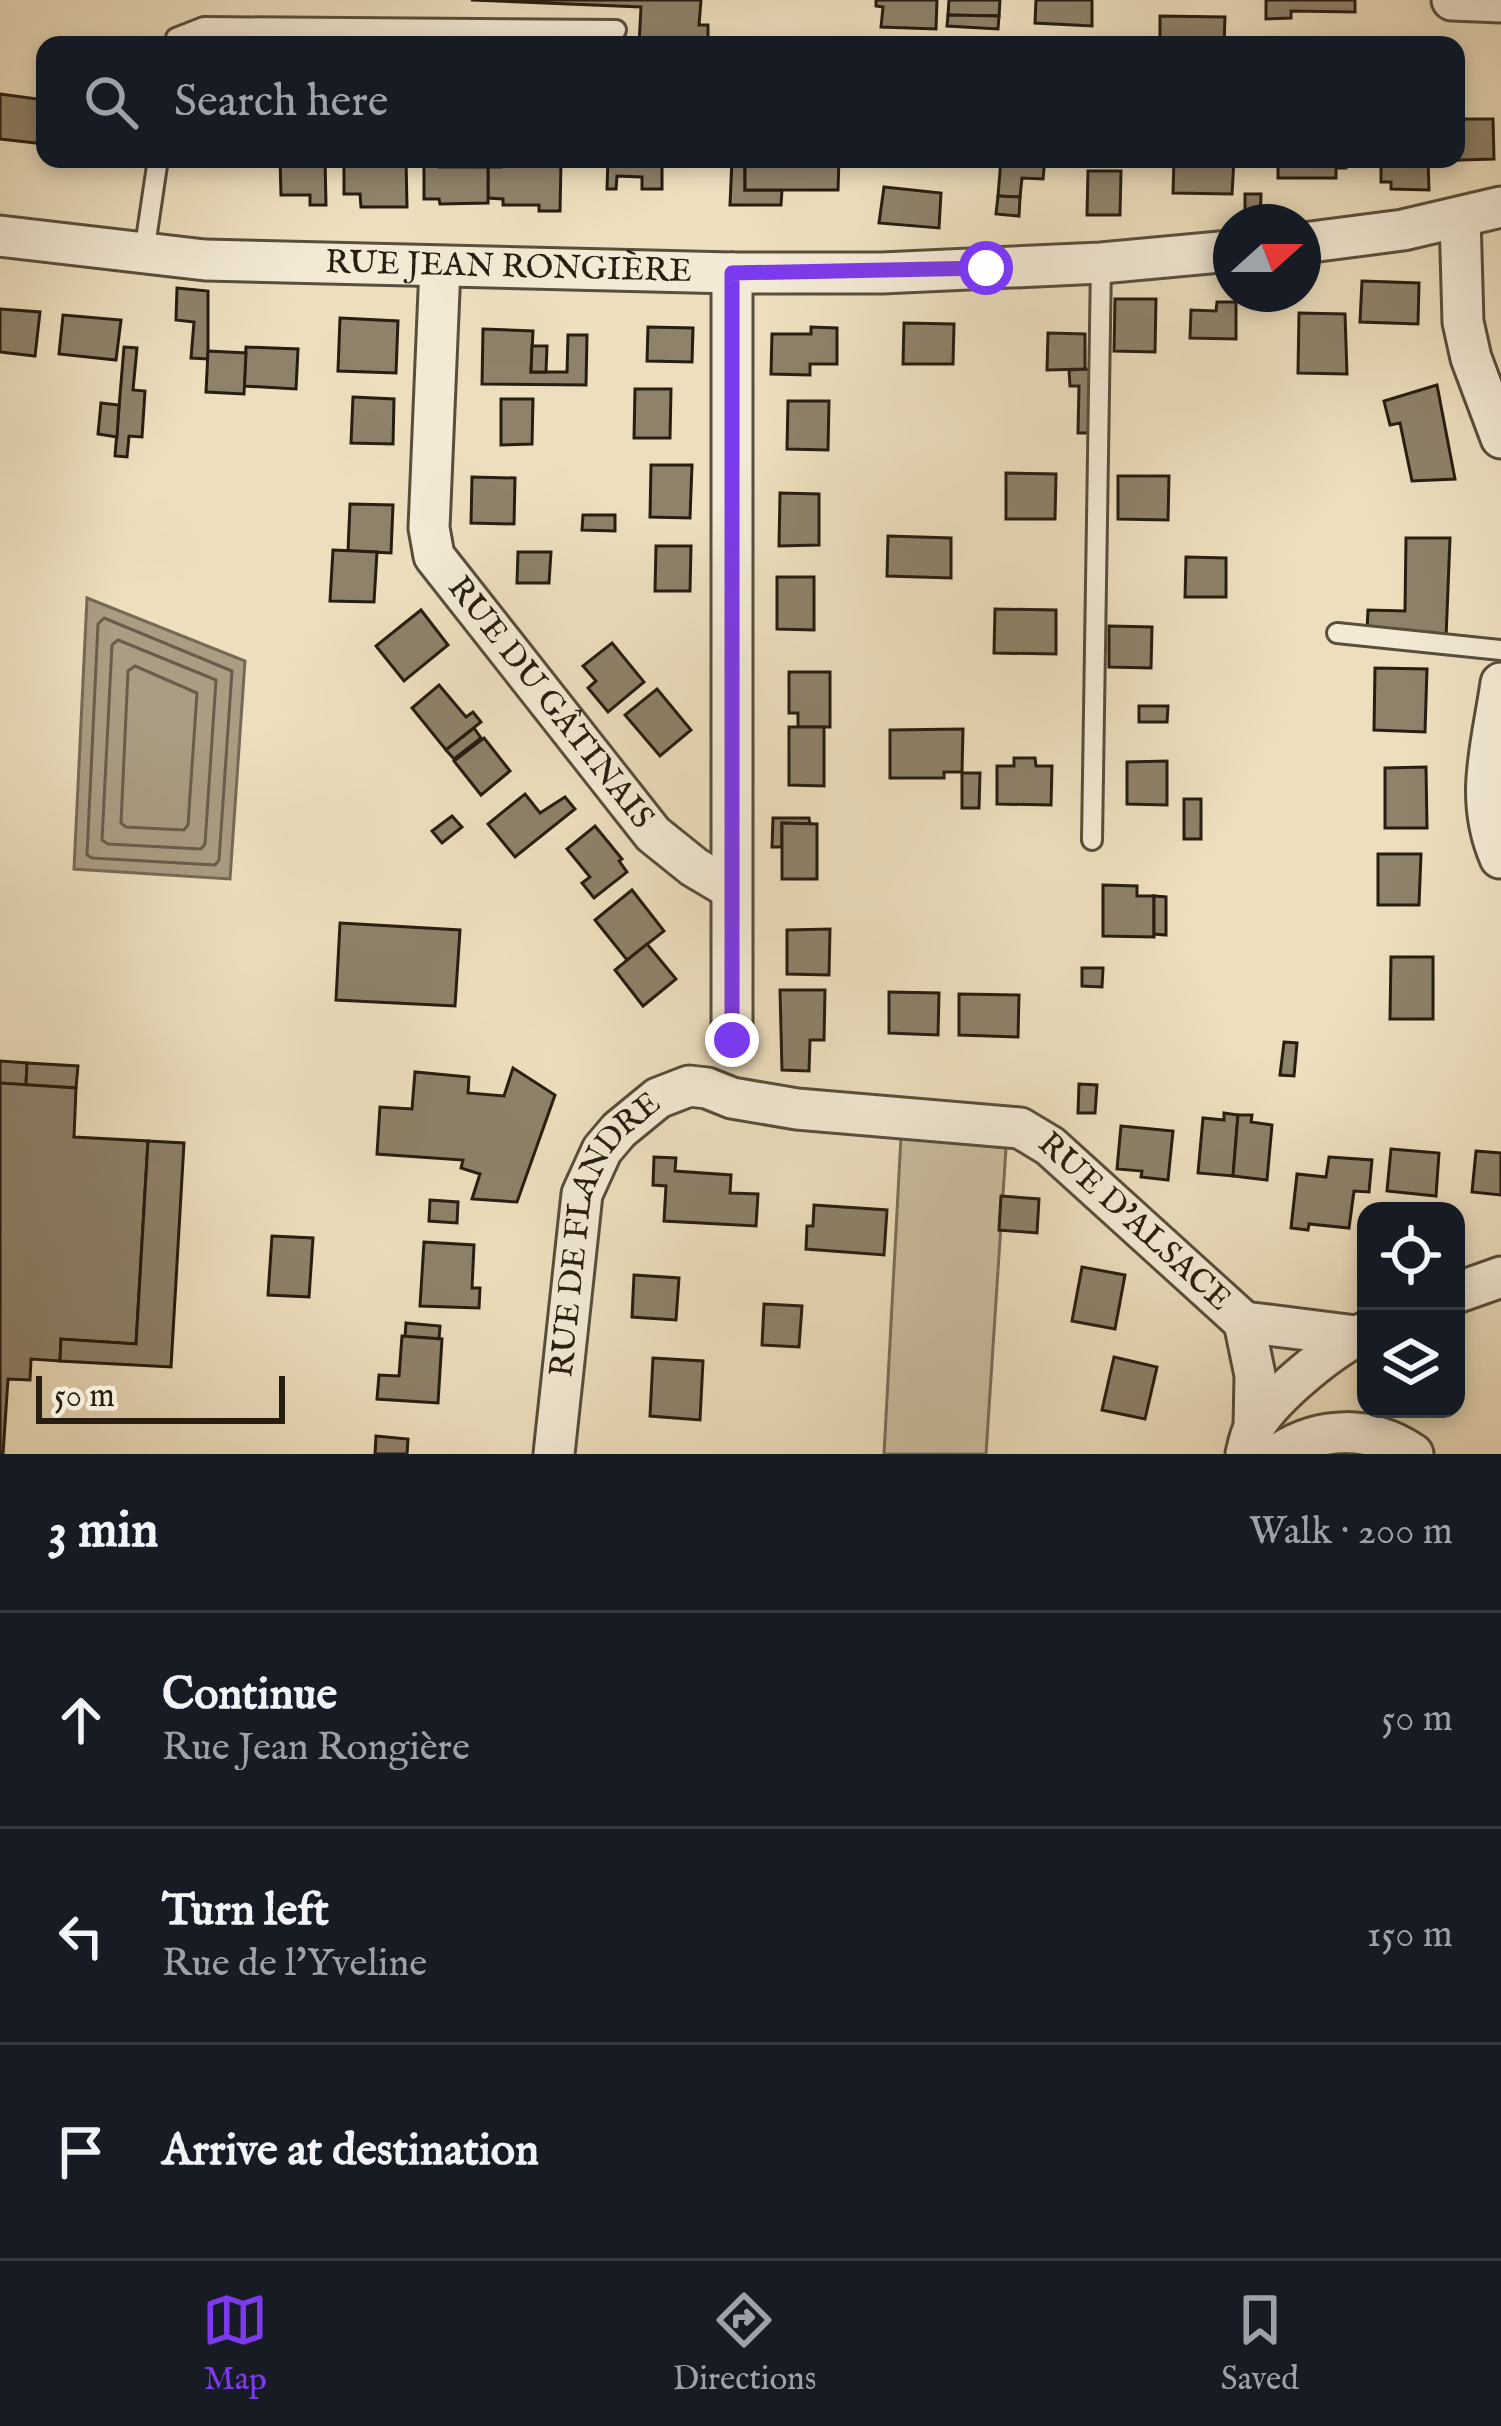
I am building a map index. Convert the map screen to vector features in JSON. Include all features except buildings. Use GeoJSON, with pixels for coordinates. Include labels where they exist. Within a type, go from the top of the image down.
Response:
{"type":"FeatureCollection","features":[{"type":"Feature","properties":{"kind":"street"},"geometry":{"type":"LineString","coordinates":[[1452,0],[1501,2]]}},
{"type":"Feature","properties":{"kind":"street"},"geometry":{"type":"LineString","coordinates":[[1321,241],[1403,230],[1501,207]]}},
{"type":"Feature","properties":{"kind":"street"},"geometry":{"type":"LineString","coordinates":[[1460,217],[1463,322],[1471,358],[1501,438]]}},
{"type":"Feature","properties":{"kind":"street","name":"RUE JEAN RONGIÈRE"},"geometry":{"type":"LineString","coordinates":[[0,236],[205,260],[732,273],[882,273],[1213,253]]}},
{"type":"Feature","properties":{"kind":"street","name":"RUE DU GÂTINAIS"},"geometry":{"type":"LineString","coordinates":[[440,267],[429,528],[434,556],[653,834],[731,889]]}},
{"type":"Feature","properties":{"kind":"street"},"geometry":{"type":"LineString","coordinates":[[732,273],[732,1040]]}},
{"type":"Feature","properties":{"kind":"street"},"geometry":{"type":"LineString","coordinates":[[1500,858],[1484,808],[1484,773],[1501,683]]}},
{"type":"Feature","properties":{"kind":"street","name":"RUE DE FLANDRE"},"geometry":{"type":"LineString","coordinates":[[554,1454],[582,1194],[602,1150],[638,1112],[673,1090],[707,1088],[732,1098]]}},
{"type":"Feature","properties":{"kind":"street","name":"RUE D'ALSACE"},"geometry":{"type":"LineString","coordinates":[[732,1098],[797,1109],[1020,1128],[1050,1146],[1244,1322],[1254,1362],[1259,1445]]}},
{"type":"Feature","properties":{"kind":"street"},"geometry":{"type":"LineString","coordinates":[[1465,1290],[1501,1277]]}},
{"type":"Feature","properties":{"kind":"street","name":"RUE D'ALSACE"},"geometry":{"type":"LineString","coordinates":[[1244,1322],[1357,1334]]}},
{"type":"Feature","properties":{"kind":"street"},"geometry":{"type":"LineString","coordinates":[[1259,1445],[1307,1373],[1357,1337]]}},
{"type":"Feature","properties":{"kind":"street"},"geometry":{"type":"LineString","coordinates":[[1259,1445],[1348,1432],[1382,1438],[1413,1454]]}},
{"type":"Feature","properties":{"kind":"lane"},"geometry":{"type":"LineString","coordinates":[[179,36],[204,27],[616,30]]}},
{"type":"Feature","properties":{"kind":"lane"},"geometry":{"type":"LineString","coordinates":[[144,253],[157,168]]}},
{"type":"Feature","properties":{"kind":"lane"},"geometry":{"type":"LineString","coordinates":[[1092,841],[1101,263]]}},
{"type":"Feature","properties":{"kind":"lane"},"geometry":{"type":"LineString","coordinates":[[1337,633],[1501,650]]}},
{"type":"Feature","properties":{"kind":"shaded area"},"geometry":{"type":"Polygon","coordinates":[[[901,1137],[1006,1148],[986,1454],[884,1454],[901,1137]]]}},
{"type":"Feature","properties":{"kind":"water"},"geometry":{"type":"Polygon","coordinates":[[[87,598],[245,661],[230,879],[74,869],[87,598]]]}},
{"type":"Feature","properties":{"kind":"route"},"geometry":{"type":"LineString","coordinates":[[732,1040],[732,273],[986,268]]}}]}
